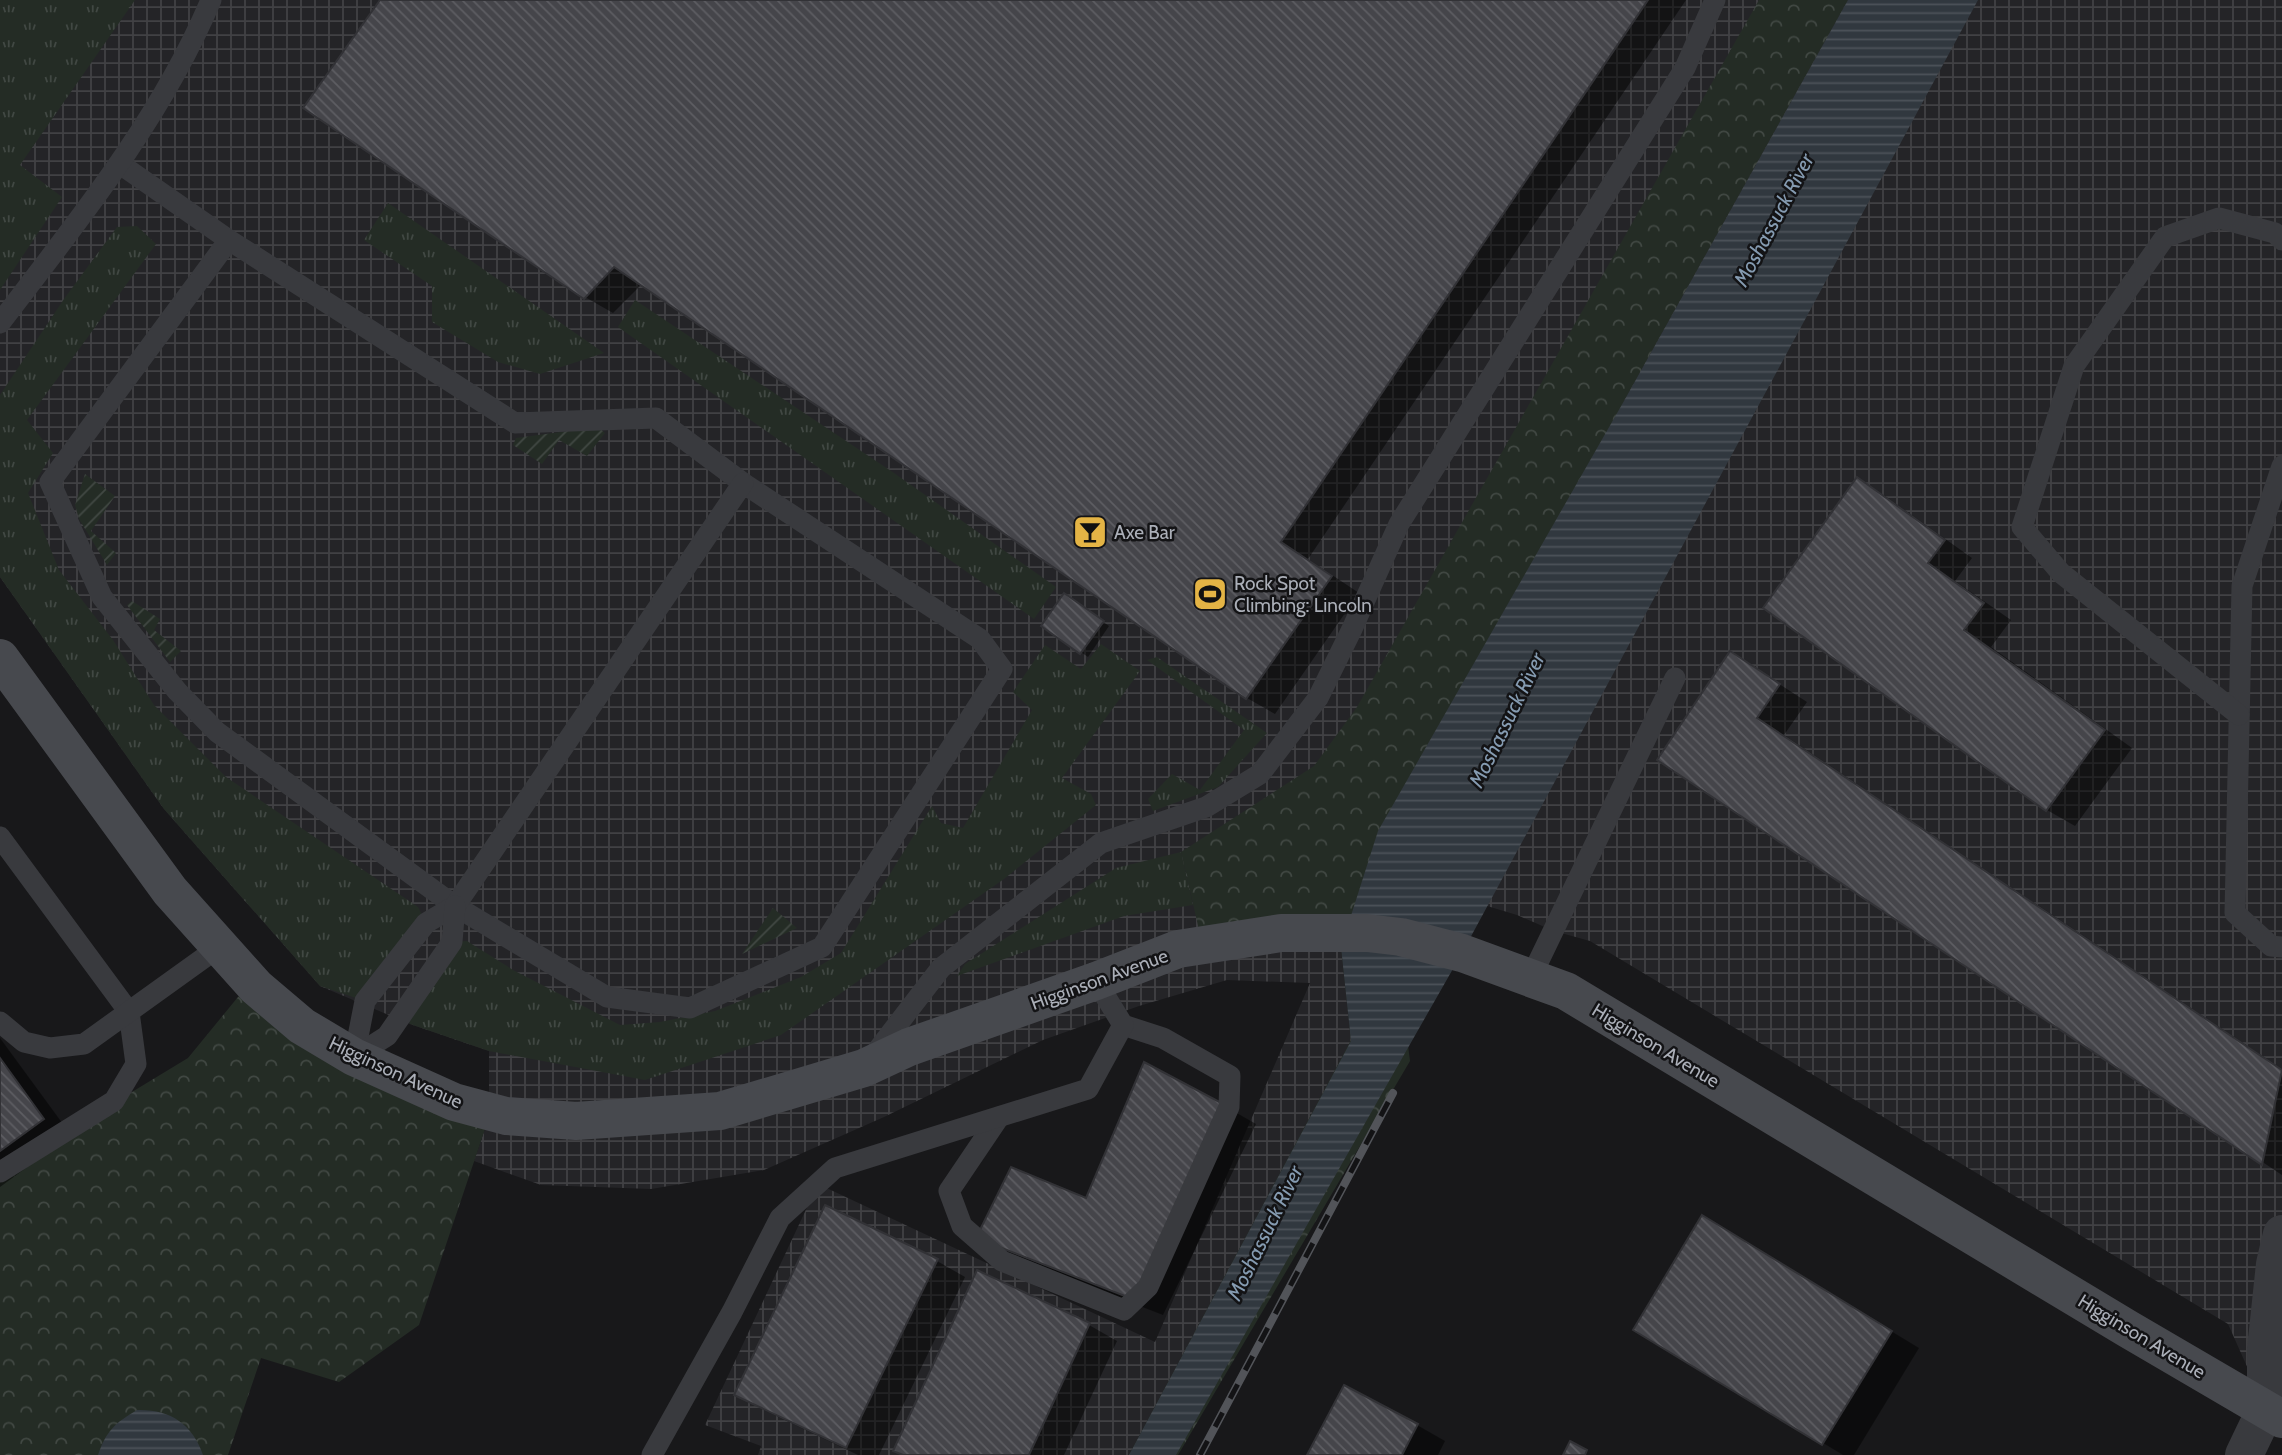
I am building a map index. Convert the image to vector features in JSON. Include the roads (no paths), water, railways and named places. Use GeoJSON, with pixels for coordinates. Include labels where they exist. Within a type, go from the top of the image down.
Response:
{"type":"FeatureCollection","features":[{"type":"Feature","properties":{"kind":"street","name":"Higginson Avenue"},"geometry":{"type":"LineString","coordinates":[[0,659],[170,891],[256,987],[302,1026],[354,1057],[453,1102],[506,1116],[576,1122],[720,1111],[864,1068],[909,1047],[1178,950],[1281,933],[1346,932],[1401,937],[1462,953],[1566,991],[2274,1414]]}},
{"type":"Feature","properties":{"kind":"street"},"geometry":{"type":"LineString","coordinates":[[2244,1455],[2274,1414],[2266,1349],[2275,1264],[2282,1234]]}},
{"type":"Feature","properties":{"kind":"lane"},"geometry":{"type":"LineString","coordinates":[[0,323],[120,164],[194,39],[211,0]]}},
{"type":"Feature","properties":{"kind":"lane"},"geometry":{"type":"LineString","coordinates":[[864,1068],[942,968],[1101,843],[1206,807],[1260,774],[1318,698],[1399,524],[1685,68],[1715,0]]}},
{"type":"Feature","properties":{"kind":"lane"},"geometry":{"type":"LineString","coordinates":[[120,164],[229,240],[515,423],[656,418],[743,483],[980,639],[1002,669],[822,947],[690,1008],[607,998],[455,906],[217,732],[177,691],[102,597],[50,482],[229,240]]}},
{"type":"Feature","properties":{"kind":"lane"},"geometry":{"type":"LineString","coordinates":[[2239,715],[2061,573],[2022,527],[2074,366],[2165,237],[2220,218],[2275,233],[2282,240]]}},
{"type":"Feature","properties":{"kind":"lane"},"geometry":{"type":"LineString","coordinates":[[2282,466],[2242,586],[2235,913],[2271,946],[2282,947]]}},
{"type":"Feature","properties":{"kind":"lane"},"geometry":{"type":"LineString","coordinates":[[354,1057],[365,1001],[426,923],[455,906],[743,483]]}},
{"type":"Feature","properties":{"kind":"lane"},"geometry":{"type":"LineString","coordinates":[[1531,977],[1675,678]]}},
{"type":"Feature","properties":{"kind":"lane"},"geometry":{"type":"LineString","coordinates":[[0,837],[129,1012],[136,1064],[114,1101],[0,1172]]}},
{"type":"Feature","properties":{"kind":"lane"},"geometry":{"type":"LineString","coordinates":[[354,1057],[387,1036],[452,942],[455,906]]}},
{"type":"Feature","properties":{"kind":"lane"},"geometry":{"type":"LineString","coordinates":[[0,1022],[24,1042],[50,1048],[84,1044],[219,947]]}},
{"type":"Feature","properties":{"kind":"lane"},"geometry":{"type":"LineString","coordinates":[[999,1117],[949,1191],[962,1226],[1002,1261],[1124,1310],[1148,1287],[1229,1107],[1230,1076],[1163,1038],[1122,1025],[1096,981]]}},
{"type":"Feature","properties":{"kind":"lane"},"geometry":{"type":"LineString","coordinates":[[652,1455],[732,1312],[780,1218],[835,1168],[1088,1089],[1122,1025]]}},
{"type":"Feature","properties":{"kind":"water","name":"Moshassuck River"},"geometry":{"type":"Polygon","coordinates":[[[1848,0],[1978,0],[1462,953],[1176,1455],[1129,1455],[1351,1041],[1341,947],[1378,831],[1624,401],[1848,0]]]}},
{"type":"Feature","properties":{"kind":"water"},"geometry":{"type":"Polygon","coordinates":[[[137,1410],[159,1412],[178,1420],[193,1434],[203,1455],[98,1455],[112,1428],[137,1410]]]}},
{"type":"Feature","properties":{"kind":"railway"},"geometry":{"type":"LineString","coordinates":[[1200,1455],[1393,1093]]}},
{"type":"Feature","properties":{"kind":"place","name":"Axe Bar"},"geometry":{"type":"Point","coordinates":[1090,532]}},
{"type":"Feature","properties":{"kind":"place","name":"Rock Spot Climbing: Lincoln"},"geometry":{"type":"Point","coordinates":[1210,594]}}]}
